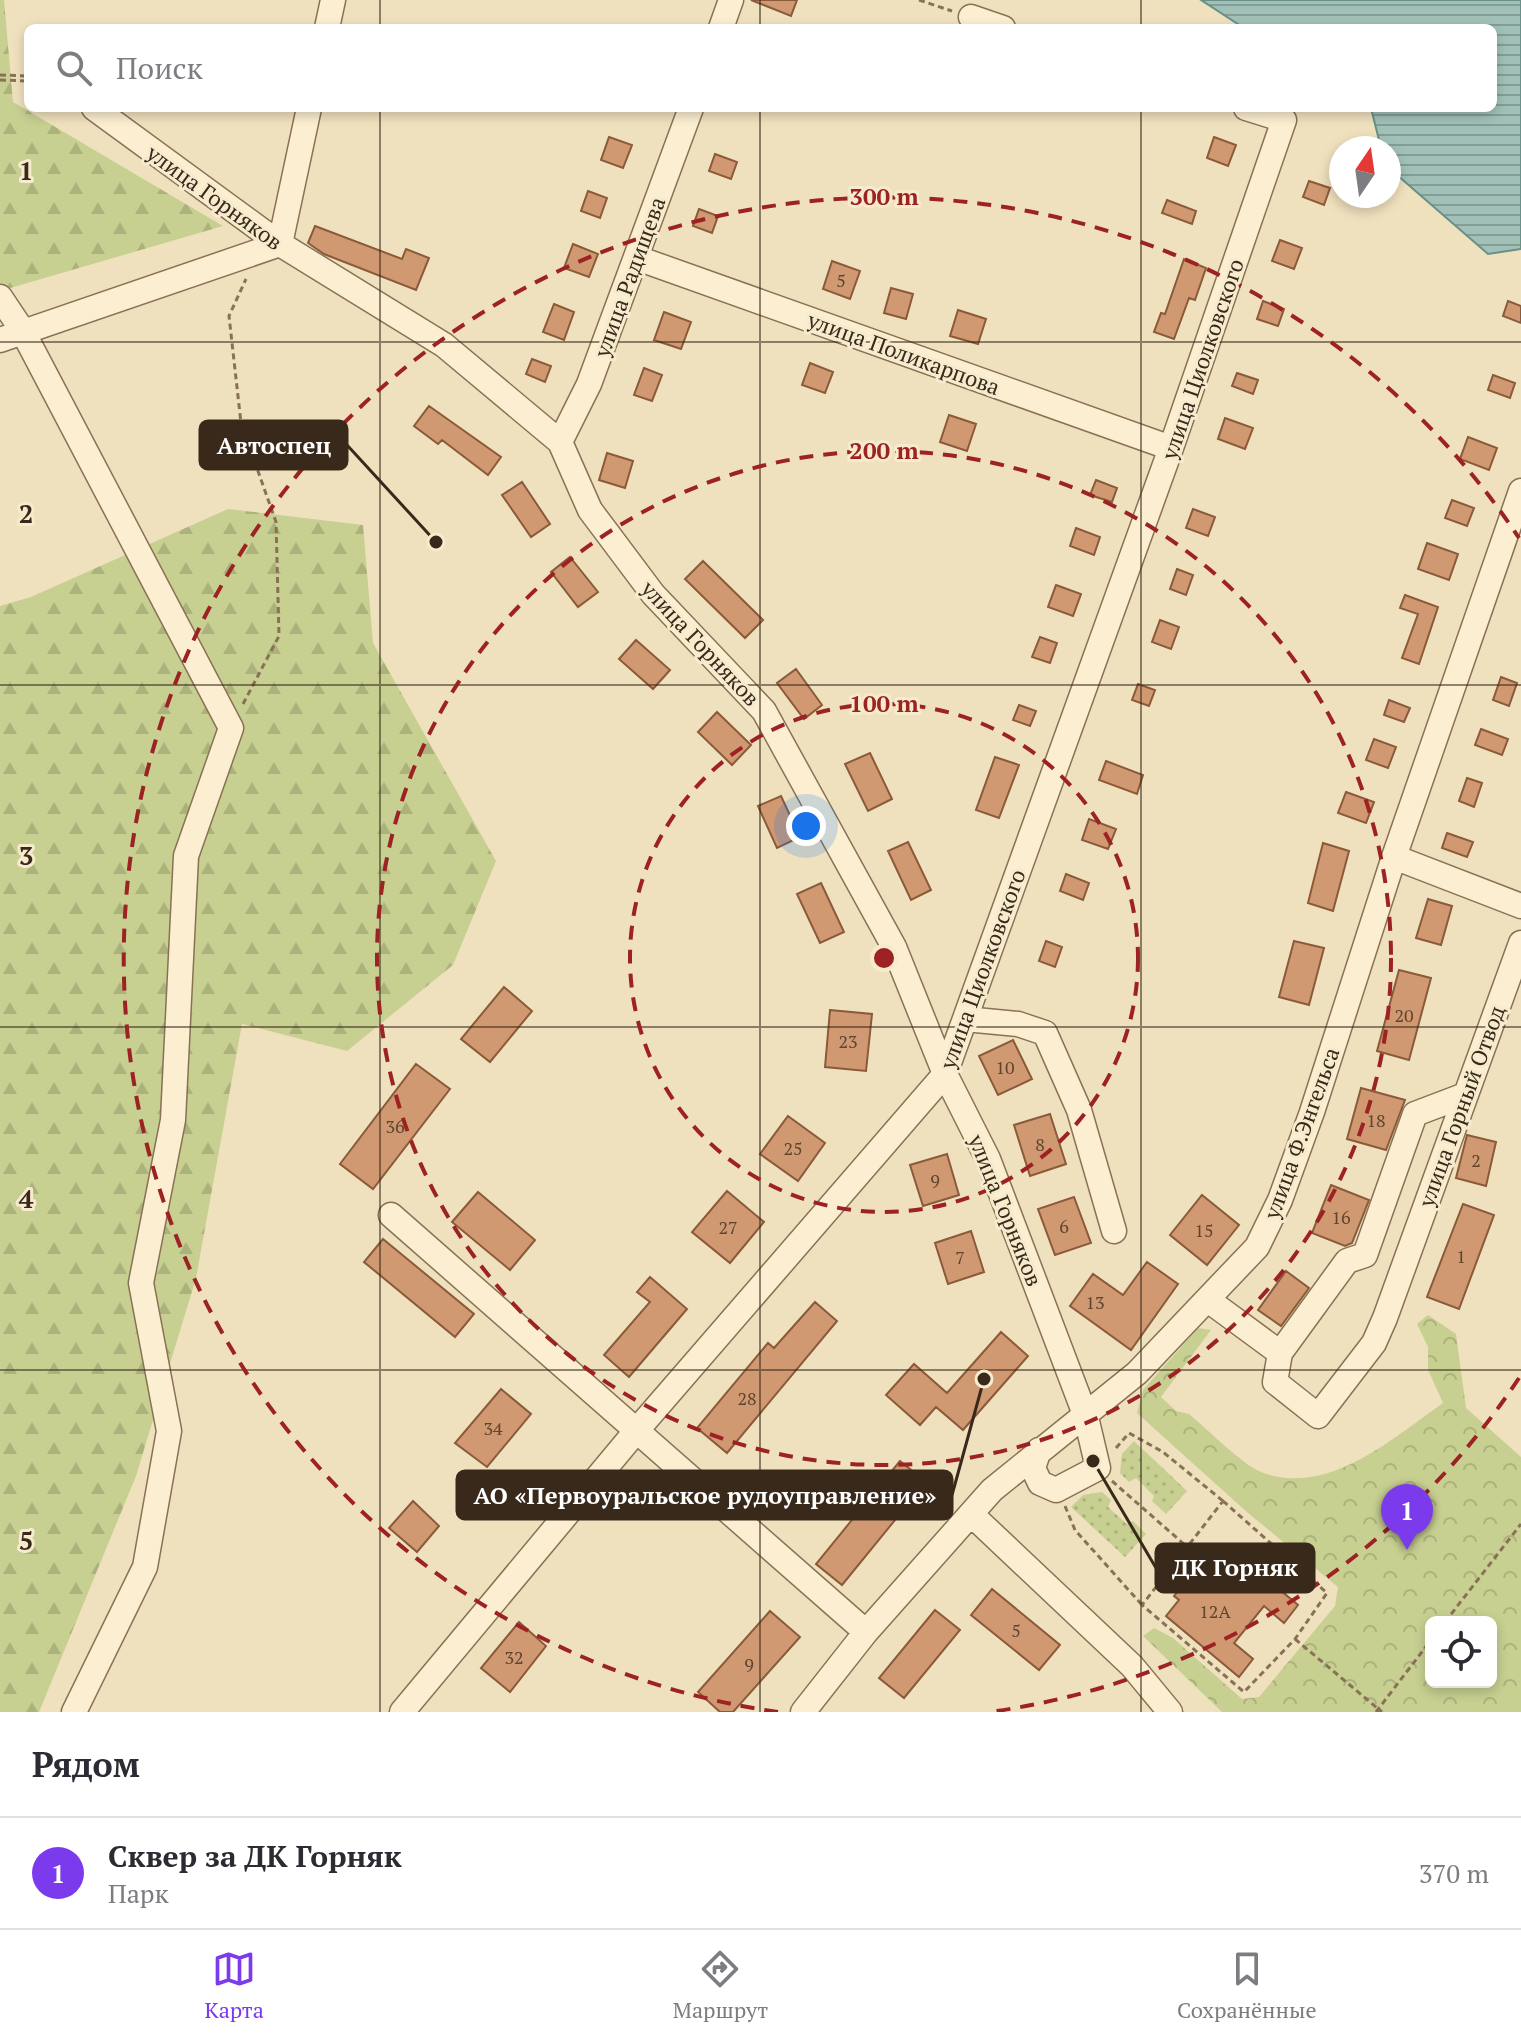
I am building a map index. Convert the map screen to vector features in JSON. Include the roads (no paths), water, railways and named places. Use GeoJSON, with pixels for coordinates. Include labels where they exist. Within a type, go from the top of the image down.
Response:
{"type":"FeatureCollection","features":[{"type":"Feature","properties":{"kind":"street"},"geometry":{"type":"LineString","coordinates":[[328,24],[333,0]]}},
{"type":"Feature","properties":{"kind":"street"},"geometry":{"type":"LineString","coordinates":[[722,24],[731,0]]}},
{"type":"Feature","properties":{"kind":"street"},"geometry":{"type":"LineString","coordinates":[[971,17],[991,24]]}},
{"type":"Feature","properties":{"kind":"street","name":"улица Горняков"},"geometry":{"type":"LineString","coordinates":[[99,112],[270,247],[444,345],[560,442],[590,510],[653,594],[764,711],[894,947],[945,1074],[988,1159],[1086,1417]]}},
{"type":"Feature","properties":{"kind":"street"},"geometry":{"type":"LineString","coordinates":[[11,335],[270,247],[308,112]]}},
{"type":"Feature","properties":{"kind":"street","name":"улица Радищева"},"geometry":{"type":"LineString","coordinates":[[560,442],[589,384],[690,112]]}},
{"type":"Feature","properties":{"kind":"street","name":"улица Циолковского"},"geometry":{"type":"LineString","coordinates":[[402,1712],[637,1430],[945,1074],[1171,448],[1284,120],[1259,112]]}},
{"type":"Feature","properties":{"kind":"street","name":"улица Поликарпова"},"geometry":{"type":"LineString","coordinates":[[637,258],[1171,448]]}},
{"type":"Feature","properties":{"kind":"street"},"geometry":{"type":"LineString","coordinates":[[0,297],[11,335],[231,728],[186,856],[173,1120],[141,1283],[169,1431],[145,1567],[74,1712]]}},
{"type":"Feature","properties":{"kind":"street","name":"улица Ф.Энгельса"},"geometry":{"type":"LineString","coordinates":[[803,1712],[866,1632],[992,1490],[1137,1373],[1257,1247],[1280,1200],[1394,857],[1521,491]]}},
{"type":"Feature","properties":{"kind":"street"},"geometry":{"type":"LineString","coordinates":[[1394,857],[1521,906]]}},
{"type":"Feature","properties":{"kind":"street","name":"улица Горный Отвод"},"geometry":{"type":"LineString","coordinates":[[1280,1353],[1275,1382],[1318,1416],[1374,1343],[1465,1095],[1511,1001],[1521,943]]}},
{"type":"Feature","properties":{"kind":"street"},"geometry":{"type":"LineString","coordinates":[[965,1019],[1018,1024],[1045,1033],[1079,1110],[1114,1231]]}},
{"type":"Feature","properties":{"kind":"street"},"geometry":{"type":"LineString","coordinates":[[1208,1300],[1280,1353],[1347,1261],[1365,1255],[1415,1114],[1465,1095]]}},
{"type":"Feature","properties":{"kind":"street"},"geometry":{"type":"LineString","coordinates":[[391,1215],[866,1632]]}},
{"type":"Feature","properties":{"kind":"street"},"geometry":{"type":"LineString","coordinates":[[1039,1450],[1043,1467],[1053,1476],[1069,1471],[1089,1454],[1086,1417]]}},
{"type":"Feature","properties":{"kind":"street"},"geometry":{"type":"LineString","coordinates":[[1039,1450],[1033,1468],[1040,1483],[1056,1490],[1098,1468],[1086,1417]]}},
{"type":"Feature","properties":{"kind":"street"},"geometry":{"type":"LineString","coordinates":[[971,1514],[1132,1666],[1170,1712]]}},
{"type":"Feature","properties":{"kind":"water"},"geometry":{"type":"Polygon","coordinates":[[[1201,0],[1521,0],[1521,249],[1488,254],[1401,178],[1401,136],[1378,136],[1372,112],[1497,112],[1497,24],[1238,24],[1201,0]]]}},
{"type":"Feature","properties":{"kind":"place","name":"Автоспец"},"geometry":{"type":"Point","coordinates":[436,542]}},
{"type":"Feature","properties":{"kind":"place","name":"АО «Первоуральское рудоуправление»"},"geometry":{"type":"Point","coordinates":[984,1379]}},
{"type":"Feature","properties":{"kind":"place","name":"ДК Горняк"},"geometry":{"type":"Point","coordinates":[1093,1461]}},
{"type":"Feature","properties":{"kind":"place","name":"Сквер за ДК Горняк"},"geometry":{"type":"Point","coordinates":[1407,1550]}}]}
